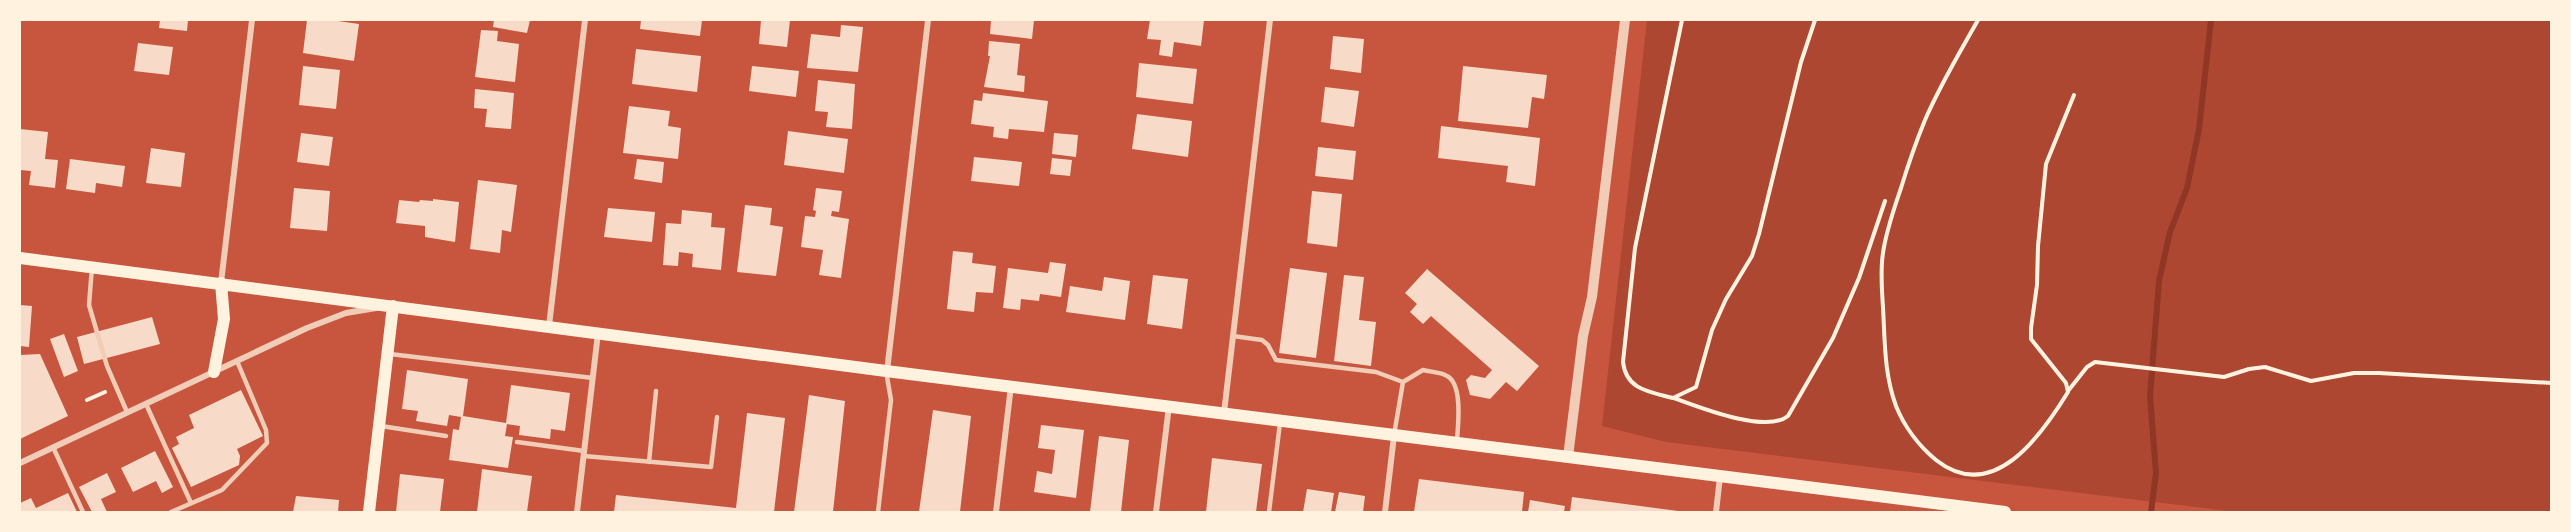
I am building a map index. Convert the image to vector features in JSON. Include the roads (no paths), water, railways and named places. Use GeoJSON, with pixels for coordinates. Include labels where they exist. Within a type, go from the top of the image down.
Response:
{"type":"FeatureCollection","features":[{"type":"Feature","properties":{"kind":"main road"},"geometry":{"type":"LineString","coordinates":[[20,258],[2005,513]]}},
{"type":"Feature","properties":{"kind":"main road"},"geometry":{"type":"LineString","coordinates":[[214,372],[224,319],[221,283]]}},
{"type":"Feature","properties":{"kind":"main road"},"geometry":{"type":"LineString","coordinates":[[369,513],[393,306]]}},
{"type":"Feature","properties":{"kind":"street"},"geometry":{"type":"LineString","coordinates":[[221,283],[252,20]]}},
{"type":"Feature","properties":{"kind":"street"},"geometry":{"type":"LineString","coordinates":[[549,326],[585,20]]}},
{"type":"Feature","properties":{"kind":"street"},"geometry":{"type":"LineString","coordinates":[[886,371],[928,20]]}},
{"type":"Feature","properties":{"kind":"street"},"geometry":{"type":"LineString","coordinates":[[1224,413],[1270,20]]}},
{"type":"Feature","properties":{"kind":"street"},"geometry":{"type":"LineString","coordinates":[[1568,458],[1583,336],[1592,297],[1625,20]]}},
{"type":"Feature","properties":{"kind":"street"},"geometry":{"type":"LineString","coordinates":[[20,463],[307,328],[346,313],[393,306]]}},
{"type":"Feature","properties":{"kind":"street"},"geometry":{"type":"LineString","coordinates":[[578,513],[598,332]]}},
{"type":"Feature","properties":{"kind":"street"},"geometry":{"type":"LineString","coordinates":[[996,513],[1011,386]]}},
{"type":"Feature","properties":{"kind":"street"},"geometry":{"type":"LineString","coordinates":[[1156,513],[1169,406]]}},
{"type":"Feature","properties":{"kind":"street"},"geometry":{"type":"LineString","coordinates":[[1385,513],[1394,436]]}},
{"type":"Feature","properties":{"kind":"street"},"geometry":{"type":"LineString","coordinates":[[1716,513],[1720,477]]}},
{"type":"Feature","properties":{"kind":"lane"},"geometry":{"type":"LineString","coordinates":[[92,267],[89,305],[107,366],[127,412]]}},
{"type":"Feature","properties":{"kind":"lane"},"geometry":{"type":"LineString","coordinates":[[1233,336],[1262,340],[1268,345],[1276,360],[1376,372],[1403,382]]}},
{"type":"Feature","properties":{"kind":"lane"},"geometry":{"type":"LineString","coordinates":[[387,353],[593,378]]}},
{"type":"Feature","properties":{"kind":"lane"},"geometry":{"type":"LineString","coordinates":[[171,513],[222,490],[267,443],[266,430],[237,361]]}},
{"type":"Feature","properties":{"kind":"lane"},"geometry":{"type":"LineString","coordinates":[[1394,436],[1403,382],[1423,370],[1447,376],[1456,384],[1457,443]]}},
{"type":"Feature","properties":{"kind":"lane"},"geometry":{"type":"LineString","coordinates":[[878,513],[891,400],[886,371]]}},
{"type":"Feature","properties":{"kind":"lane"},"geometry":{"type":"LineString","coordinates":[[649,462],[656,391]]}},
{"type":"Feature","properties":{"kind":"lane"},"geometry":{"type":"LineString","coordinates":[[146,404],[191,503]]}},
{"type":"Feature","properties":{"kind":"lane"},"geometry":{"type":"LineString","coordinates":[[517,442],[584,454],[649,462],[711,466],[717,417]]}},
{"type":"Feature","properties":{"kind":"lane"},"geometry":{"type":"LineString","coordinates":[[1269,513],[1280,421]]}},
{"type":"Feature","properties":{"kind":"lane"},"geometry":{"type":"LineString","coordinates":[[379,426],[446,436]]}},
{"type":"Feature","properties":{"kind":"lane"},"geometry":{"type":"LineString","coordinates":[[53,447],[83,513]]}},
{"type":"Feature","properties":{"kind":"waterway"},"geometry":{"type":"LineString","coordinates":[[2151,512],[2156,473],[2150,396],[2159,281],[2170,232],[2187,188],[2199,129],[2211,20]]}}]}
